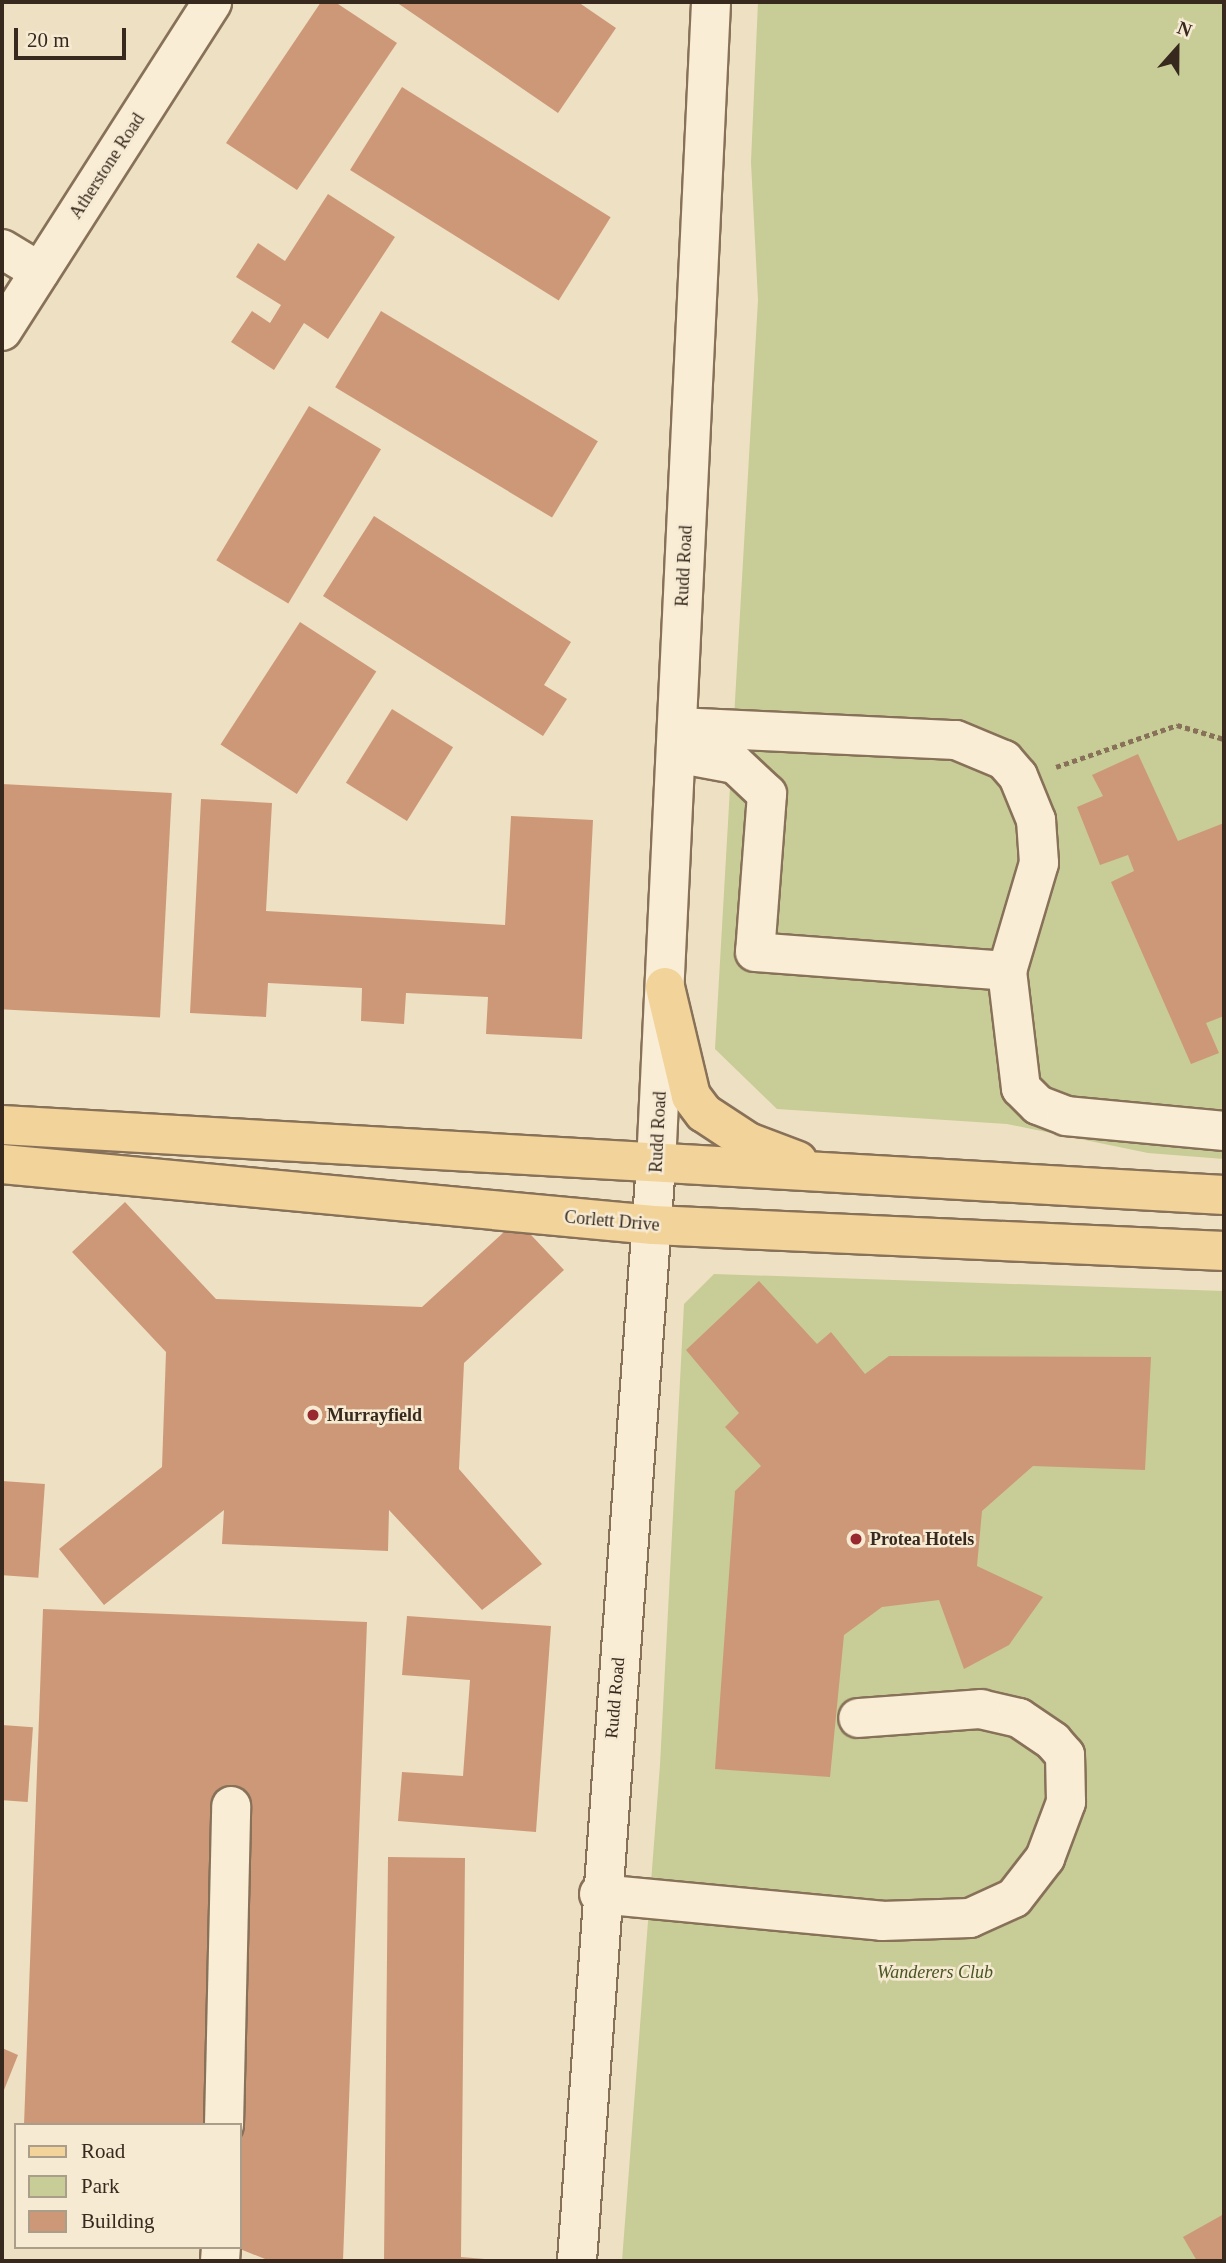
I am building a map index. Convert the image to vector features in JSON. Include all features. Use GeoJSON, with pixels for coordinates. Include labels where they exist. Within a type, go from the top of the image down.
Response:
{"type":"FeatureCollection","features":[{"type":"Feature","properties":{"kind":"main road"},"geometry":{"type":"LineString","coordinates":[[665,988],[691,1096],[704,1113],[748,1142],[861,1176]]}},
{"type":"Feature","properties":{"kind":"main road"},"geometry":{"type":"LineString","coordinates":[[2,1125],[656,1165],[1224,1195]]}},
{"type":"Feature","properties":{"kind":"main road","name":"Corlett Drive"},"geometry":{"type":"LineString","coordinates":[[2,1164],[653,1225],[1224,1251]]}},
{"type":"Feature","properties":{"kind":"street","name":"Atherstone Road"},"geometry":{"type":"LineString","coordinates":[[2,331],[212,2]]}},
{"type":"Feature","properties":{"kind":"street","name":"Rudd Road"},"geometry":{"type":"LineString","coordinates":[[578,2261],[599,1894],[653,1225],[711,2]]}},
{"type":"Feature","properties":{"kind":"street"},"geometry":{"type":"LineString","coordinates":[[2,248],[40,272]]}},
{"type":"Feature","properties":{"kind":"street"},"geometry":{"type":"LineString","coordinates":[[676,740],[956,740],[1004,760],[1020,780],[1036,820],[1039,863],[1007,971],[1021,1088],[1038,1105],[1066,1116],[1224,1131]]}},
{"type":"Feature","properties":{"kind":"street"},"geometry":{"type":"LineString","coordinates":[[676,740],[735,764],[767,794],[755,952],[1007,971]]}},
{"type":"Feature","properties":{"kind":"street"},"geometry":{"type":"LineString","coordinates":[[599,1894],[882,1921],[970,1918],[1014,1898],[1045,1858],[1066,1802],[1069,1776],[1059,1748],[1019,1718],[981,1709],[858,1718]]}},
{"type":"Feature","properties":{"kind":"street"},"geometry":{"type":"LineString","coordinates":[[224,2123],[231,1806]]}},
{"type":"Feature","properties":{"kind":"path"},"geometry":{"type":"LineString","coordinates":[[1020,780],[1177,725],[1224,739]]}},
{"type":"Feature","properties":{"kind":"green space"},"geometry":{"type":"Polygon","coordinates":[[[758,2],[1224,2],[1224,1159],[1148,1153],[1007,1124],[777,1109],[715,1049],[758,300],[751,162],[758,2]]]}},
{"type":"Feature","properties":{"kind":"green space","name":"Wanderers Club"},"geometry":{"type":"Polygon","coordinates":[[[714,1274],[1224,1291],[1224,2261],[622,2261],[660,1765],[684,1304],[714,1274]]]}},
{"type":"Feature","properties":{"kind":"building"},"geometry":{"type":"Polygon","coordinates":[[[321,2],[335,2],[397,43],[297,190],[226,143],[321,2]]]}},
{"type":"Feature","properties":{"kind":"building"},"geometry":{"type":"Polygon","coordinates":[[[396,2],[578,2],[616,28],[558,113],[396,2]]]}},
{"type":"Feature","properties":{"kind":"building"},"geometry":{"type":"Polygon","coordinates":[[[402,87],[611,217],[559,300],[350,170],[402,87]]]}},
{"type":"Feature","properties":{"kind":"building"},"geometry":{"type":"Polygon","coordinates":[[[328,194],[395,237],[328,339],[304,323],[274,370],[231,342],[252,311],[270,323],[281,305],[236,277],[258,243],[285,261],[328,194]]]}},
{"type":"Feature","properties":{"kind":"building"},"geometry":{"type":"Polygon","coordinates":[[[381,311],[598,441],[552,518],[335,387],[381,311]]]}},
{"type":"Feature","properties":{"kind":"building"},"geometry":{"type":"Polygon","coordinates":[[[309,406],[381,449],[288,604],[216,560],[309,406]]]}},
{"type":"Feature","properties":{"kind":"building"},"geometry":{"type":"Polygon","coordinates":[[[374,516],[571,642],[544,685],[567,699],[543,736],[323,596],[374,516]]]}},
{"type":"Feature","properties":{"kind":"building"},"geometry":{"type":"Polygon","coordinates":[[[300,622],[376,672],[297,794],[220,744],[300,622]]]}},
{"type":"Feature","properties":{"kind":"building"},"geometry":{"type":"Polygon","coordinates":[[[392,709],[453,747],[407,821],[346,783],[392,709]]]}},
{"type":"Feature","properties":{"kind":"building"},"geometry":{"type":"Polygon","coordinates":[[[1138,754],[1178,841],[1224,823],[1224,1016],[1206,1023],[1219,1053],[1191,1064],[1111,882],[1134,871],[1128,855],[1100,865],[1077,807],[1103,796],[1092,775],[1138,754]]]}},
{"type":"Feature","properties":{"kind":"building"},"geometry":{"type":"Polygon","coordinates":[[[2,784],[172,793],[160,1018],[2,1009],[2,784]]]}},
{"type":"Feature","properties":{"kind":"building"},"geometry":{"type":"Polygon","coordinates":[[[201,799],[272,803],[266,911],[505,925],[511,816],[593,820],[582,1039],[486,1034],[488,997],[406,993],[404,1024],[361,1021],[362,988],[268,983],[266,1017],[190,1013],[201,799]]]}},
{"type":"Feature","properties":{"kind":"building","name":"Murrayfield"},"geometry":{"type":"Polygon","coordinates":[[[125,1202],[216,1299],[422,1307],[517,1220],[564,1270],[464,1363],[459,1469],[542,1564],[482,1610],[389,1510],[388,1551],[222,1544],[224,1510],[104,1605],[59,1549],[162,1467],[166,1352],[72,1252],[125,1202]]]}},
{"type":"Feature","properties":{"kind":"building","name":"Protea Hotels"},"geometry":{"type":"Polygon","coordinates":[[[759,1281],[817,1344],[831,1332],[865,1374],[889,1356],[1151,1357],[1145,1470],[1033,1466],[982,1511],[977,1566],[1043,1597],[1009,1645],[964,1669],[939,1600],[882,1607],[844,1635],[830,1777],[715,1769],[735,1491],[761,1466],[725,1427],[739,1413],[686,1350],[759,1281]]]}},
{"type":"Feature","properties":{"kind":"building"},"geometry":{"type":"Polygon","coordinates":[[[2,1481],[45,1484],[38,1578],[2,1575],[2,1481]]]}},
{"type":"Feature","properties":{"kind":"building"},"geometry":{"type":"Polygon","coordinates":[[[43,1609],[367,1622],[343,2261],[270,2261],[240,2249],[242,2123],[24,2123],[43,1609]]]}},
{"type":"Feature","properties":{"kind":"building"},"geometry":{"type":"Polygon","coordinates":[[[407,1616],[551,1626],[536,1832],[398,1821],[402,1772],[463,1776],[470,1680],[402,1675],[407,1616]]]}},
{"type":"Feature","properties":{"kind":"building"},"geometry":{"type":"Polygon","coordinates":[[[2,1725],[33,1727],[28,1802],[2,1800],[2,1725]]]}},
{"type":"Feature","properties":{"kind":"building"},"geometry":{"type":"Polygon","coordinates":[[[388,1857],[465,1858],[461,2257],[509,2261],[384,2261],[388,1857]]]}},
{"type":"Feature","properties":{"kind":"building"},"geometry":{"type":"Polygon","coordinates":[[[2,2048],[18,2055],[2,2095],[2,2048]]]}},
{"type":"Feature","properties":{"kind":"building"},"geometry":{"type":"Polygon","coordinates":[[[1224,2214],[1224,2261],[1197,2261],[1183,2237],[1224,2214]]]}},
{"type":"Feature","properties":{"kind":"place","name":"Murrayfield"},"geometry":{"type":"Point","coordinates":[313,1415]}},
{"type":"Feature","properties":{"kind":"place","name":"Protea Hotels"},"geometry":{"type":"Point","coordinates":[856,1539]}}]}
